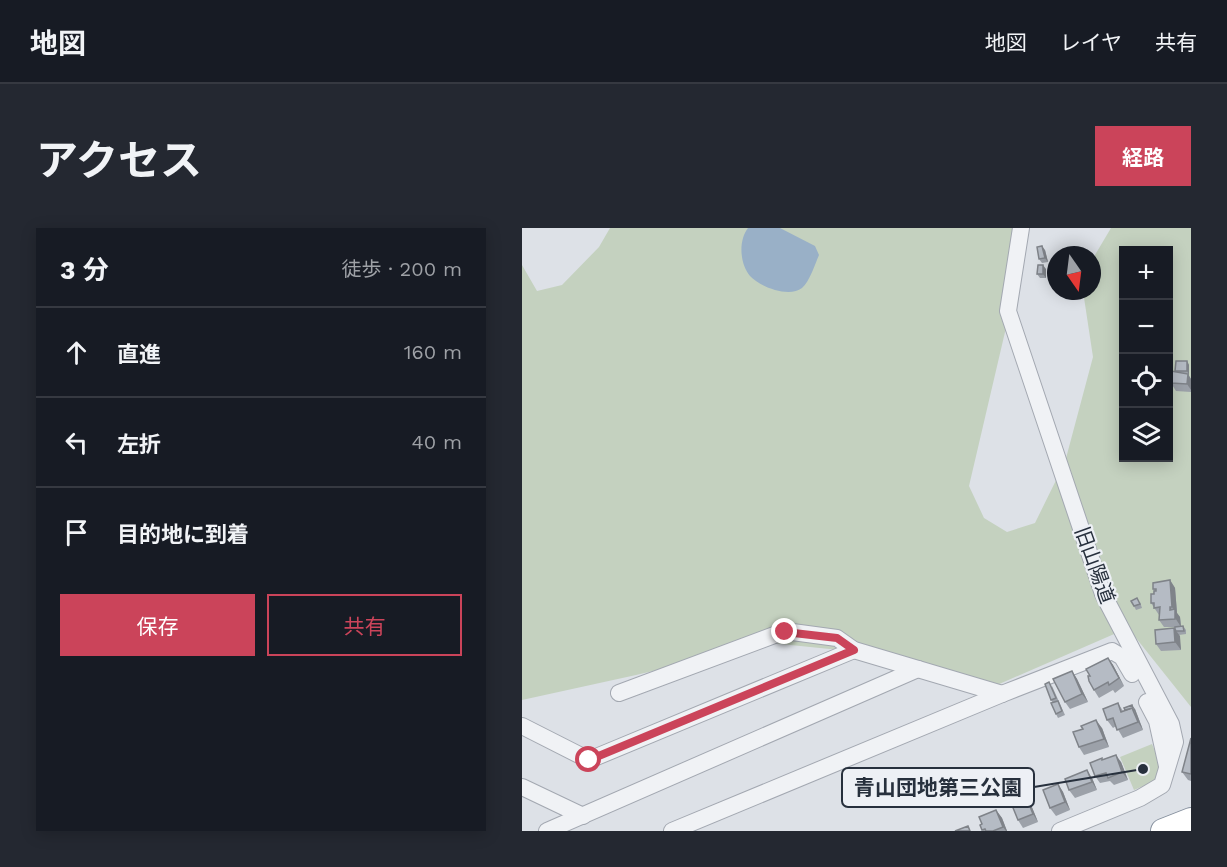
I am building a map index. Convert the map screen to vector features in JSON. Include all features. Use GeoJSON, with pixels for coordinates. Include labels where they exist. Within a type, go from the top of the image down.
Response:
{"type":"FeatureCollection","features":[{"type":"Feature","properties":{"kind":"street","name":"旧山陽道"},"geometry":{"type":"LineString","coordinates":[[1022,228],[1008,311],[1103,594],[1171,724],[1175,742],[1162,785],[1140,798],[1060,831]]}},
{"type":"Feature","properties":{"kind":"street"},"geometry":{"type":"LineString","coordinates":[[620,693],[785,632],[837,638],[854,650],[1002,694]]}},
{"type":"Feature","properties":{"kind":"street"},"geometry":{"type":"LineString","coordinates":[[522,726],[589,760],[854,650]]}},
{"type":"Feature","properties":{"kind":"street"},"geometry":{"type":"LineString","coordinates":[[672,831],[1002,694],[1112,651],[1122,657],[1157,722],[1167,766]]}},
{"type":"Feature","properties":{"kind":"street"},"geometry":{"type":"LineString","coordinates":[[547,831],[918,669]]}},
{"type":"Feature","properties":{"kind":"street"},"geometry":{"type":"LineString","coordinates":[[522,787],[584,816]]}},
{"type":"Feature","properties":{"kind":"green space"},"geometry":{"type":"Polygon","coordinates":[[[610,228],[1019,228],[1016,285],[969,486],[984,518],[1007,532],[1035,523],[1065,462],[1093,357],[1084,300],[1101,300],[1100,246],[1111,228],[1191,228],[1191,707],[1128,628],[997,685],[859,652],[771,643],[522,700],[522,265],[537,291],[562,285],[599,247],[610,228]]]}},
{"type":"Feature","properties":{"kind":"green space"},"geometry":{"type":"Polygon","coordinates":[[[1152,744],[1161,766],[1155,781],[1134,790],[1120,757],[1152,744]]]}},
{"type":"Feature","properties":{"kind":"water"},"geometry":{"type":"Polygon","coordinates":[[[748,228],[780,228],[815,246],[819,255],[810,277],[802,288],[790,292],[775,290],[750,276],[742,259],[743,239],[748,228]]]}},
{"type":"Feature","properties":{"kind":"building"},"geometry":{"type":"Polygon","coordinates":[[[1042,246],[1045,258],[1039,259],[1037,247],[1042,246]]]}},
{"type":"Feature","properties":{"kind":"building"},"geometry":{"type":"Polygon","coordinates":[[[1038,265],[1043,265],[1043,274],[1037,274],[1038,265]]]}},
{"type":"Feature","properties":{"kind":"building"},"geometry":{"type":"Polygon","coordinates":[[[1176,361],[1187,361],[1187,371],[1175,371],[1176,361]]]}},
{"type":"Feature","properties":{"kind":"building"},"geometry":{"type":"Polygon","coordinates":[[[1173,371],[1188,374],[1187,384],[1173,383],[1173,371]]]}},
{"type":"Feature","properties":{"kind":"building"},"geometry":{"type":"Polygon","coordinates":[[[1170,580],[1172,607],[1170,610],[1175,609],[1175,619],[1159,620],[1160,607],[1154,608],[1154,603],[1151,603],[1151,594],[1156,591],[1153,589],[1153,583],[1170,580]]]}},
{"type":"Feature","properties":{"kind":"building"},"geometry":{"type":"Polygon","coordinates":[[[1137,598],[1140,604],[1134,606],[1131,601],[1137,598]]]}},
{"type":"Feature","properties":{"kind":"building"},"geometry":{"type":"Polygon","coordinates":[[[1183,626],[1184,631],[1176,631],[1175,627],[1183,626]]]}},
{"type":"Feature","properties":{"kind":"building"},"geometry":{"type":"Polygon","coordinates":[[[1174,628],[1175,642],[1156,644],[1155,630],[1174,628]]]}},
{"type":"Feature","properties":{"kind":"building"},"geometry":{"type":"Polygon","coordinates":[[[1108,658],[1119,678],[1109,685],[1108,682],[1094,690],[1086,669],[1108,658]]]}},
{"type":"Feature","properties":{"kind":"building"},"geometry":{"type":"Polygon","coordinates":[[[1072,671],[1082,694],[1065,702],[1053,679],[1072,671]]]}},
{"type":"Feature","properties":{"kind":"building"},"geometry":{"type":"Polygon","coordinates":[[[1049,682],[1056,698],[1051,700],[1045,684],[1049,682]]]}},
{"type":"Feature","properties":{"kind":"building"},"geometry":{"type":"Polygon","coordinates":[[[1058,701],[1062,711],[1056,714],[1051,703],[1058,701]]]}},
{"type":"Feature","properties":{"kind":"building"},"geometry":{"type":"Polygon","coordinates":[[[1118,703],[1121,712],[1132,708],[1138,722],[1117,730],[1113,718],[1107,720],[1103,709],[1118,703]]]}},
{"type":"Feature","properties":{"kind":"building"},"geometry":{"type":"Polygon","coordinates":[[[1096,720],[1104,739],[1079,747],[1073,732],[1083,729],[1081,726],[1096,720]]]}},
{"type":"Feature","properties":{"kind":"building"},"geometry":{"type":"Polygon","coordinates":[[[1191,738],[1191,774],[1182,772],[1191,738]]]}},
{"type":"Feature","properties":{"kind":"building"},"geometry":{"type":"Polygon","coordinates":[[[1116,755],[1122,772],[1108,778],[1106,773],[1095,776],[1090,763],[1116,755]]]}},
{"type":"Feature","properties":{"kind":"building"},"geometry":{"type":"Polygon","coordinates":[[[1087,770],[1092,782],[1069,790],[1065,779],[1087,770]]]}},
{"type":"Feature","properties":{"kind":"building"},"geometry":{"type":"Polygon","coordinates":[[[1058,784],[1065,802],[1050,808],[1043,790],[1058,784]]]}},
{"type":"Feature","properties":{"kind":"building"},"geometry":{"type":"Polygon","coordinates":[[[1024,792],[1033,814],[1018,820],[1009,798],[1024,792]]]}},
{"type":"Feature","properties":{"kind":"building"},"geometry":{"type":"Polygon","coordinates":[[[996,810],[1003,827],[993,831],[982,830],[979,817],[996,810]]]}},
{"type":"Feature","properties":{"kind":"building"},"geometry":{"type":"Polygon","coordinates":[[[968,826],[970,831],[955,831],[968,826]]]}},
{"type":"Feature","properties":{"kind":"place","name":"青山団地第三公園"},"geometry":{"type":"Point","coordinates":[1143,769]}},
{"type":"Feature","properties":{"kind":"route"},"geometry":{"type":"LineString","coordinates":[[589,760],[854,650],[837,638],[785,632]]}}]}
